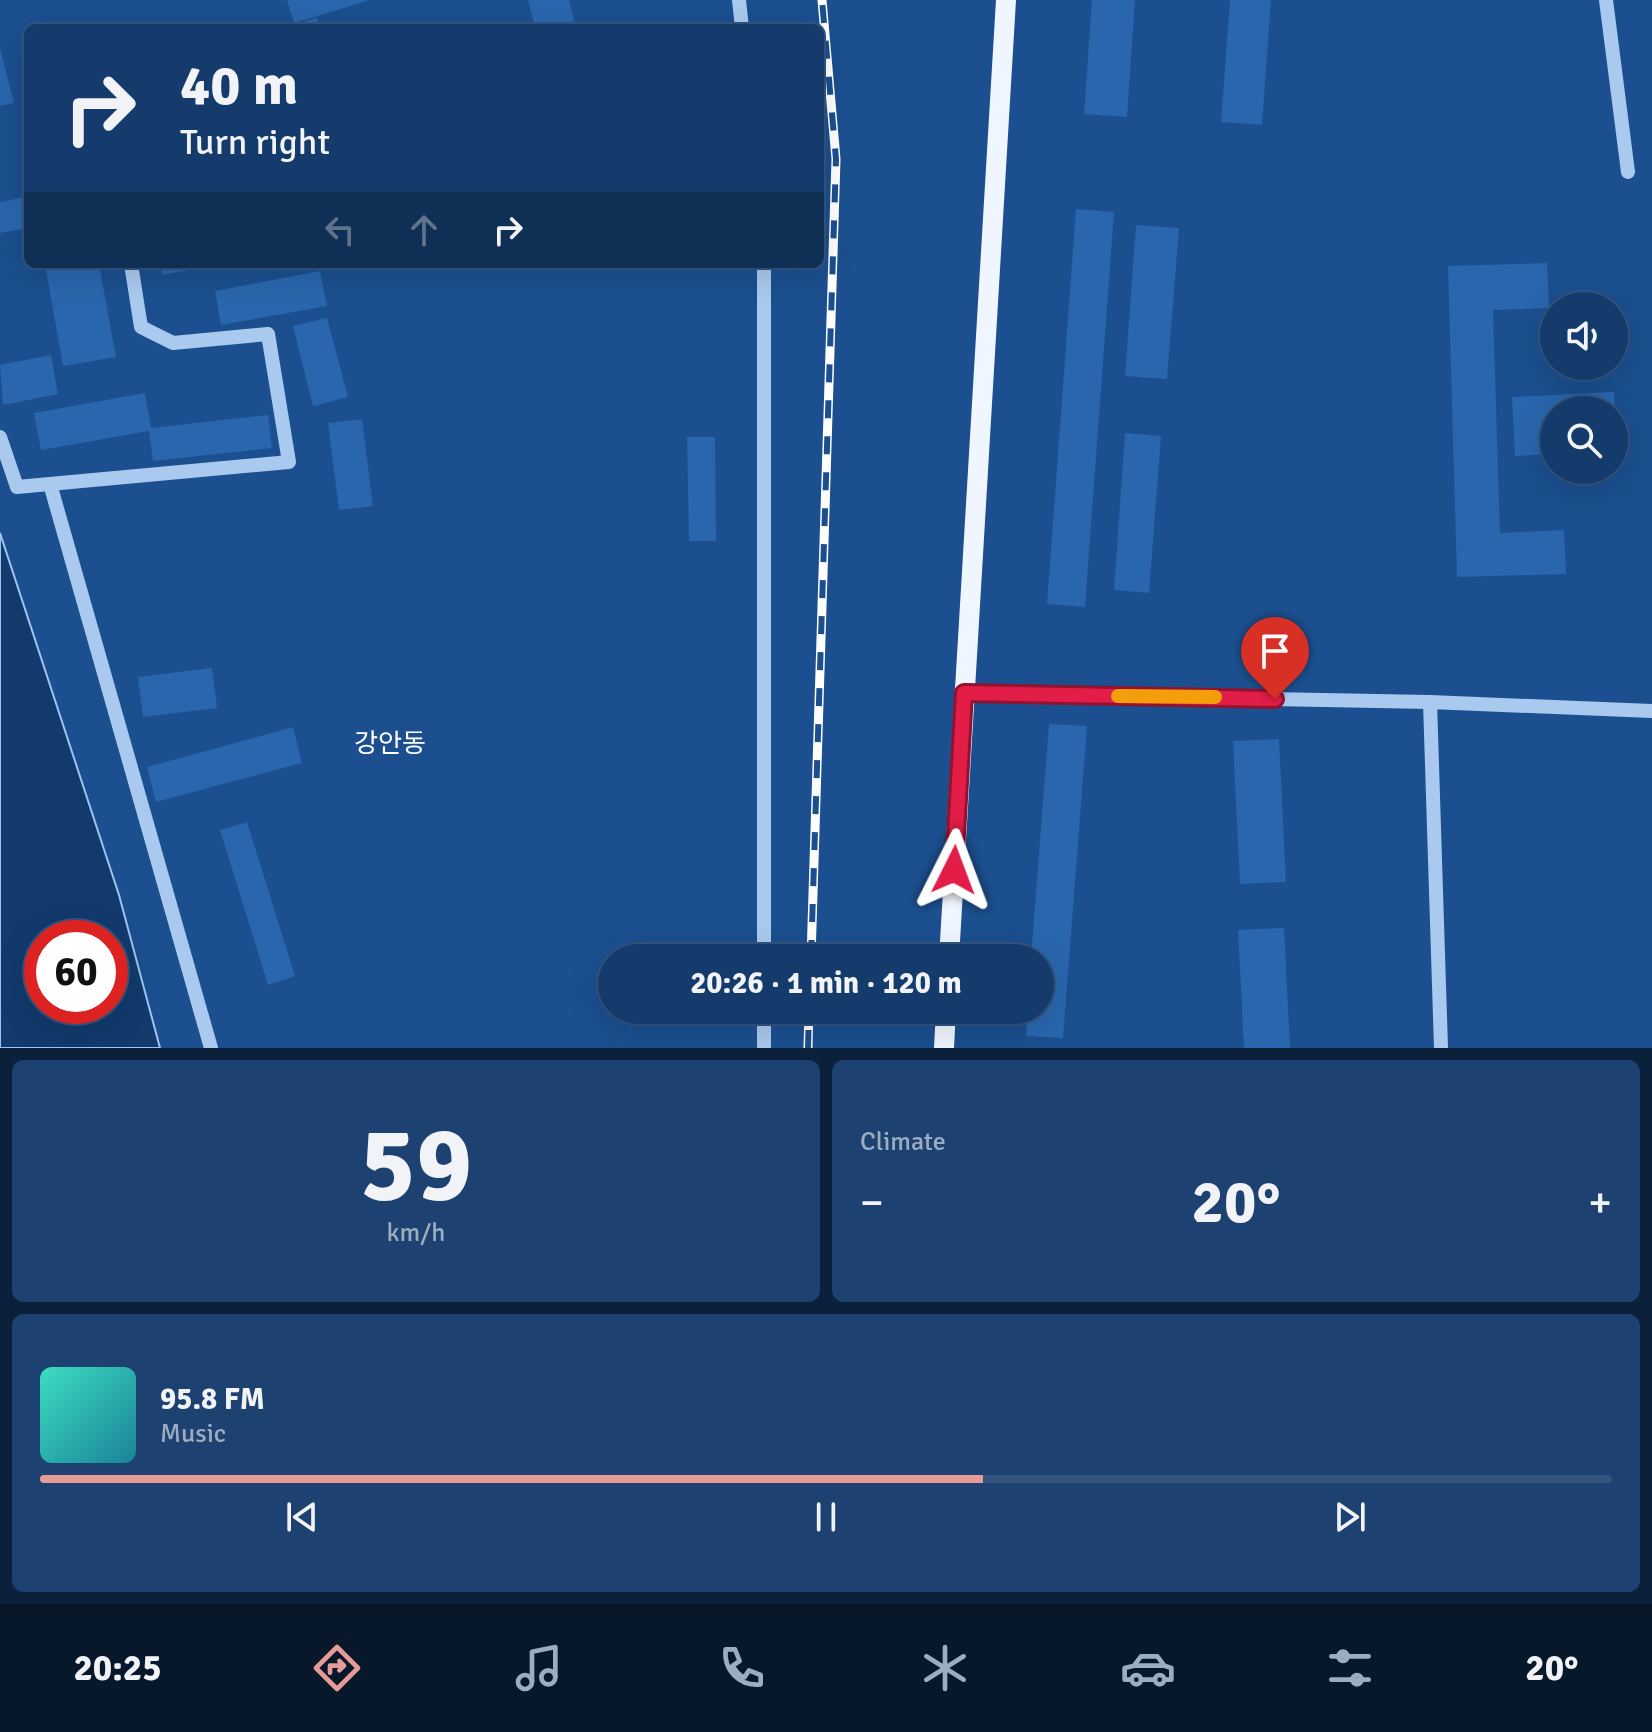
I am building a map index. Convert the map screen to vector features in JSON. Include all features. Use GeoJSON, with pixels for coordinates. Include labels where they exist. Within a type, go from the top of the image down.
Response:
{"type":"FeatureCollection","features":[{"type":"Feature","properties":{"kind":"main road"},"geometry":{"type":"LineString","coordinates":[[950,944],[1006,0]]}},
{"type":"Feature","properties":{"kind":"main road"},"geometry":{"type":"LineString","coordinates":[[944,1048],[945,1024]]}},
{"type":"Feature","properties":{"kind":"street"},"geometry":{"type":"LineString","coordinates":[[739,0],[742,24]]}},
{"type":"Feature","properties":{"kind":"street"},"geometry":{"type":"LineString","coordinates":[[1606,0],[1628,172]]}},
{"type":"Feature","properties":{"kind":"street"},"geometry":{"type":"LineString","coordinates":[[0,437],[17,487],[289,462],[268,334],[173,343],[141,327],[132,268]]}},
{"type":"Feature","properties":{"kind":"street"},"geometry":{"type":"LineString","coordinates":[[764,268],[764,944]]}},
{"type":"Feature","properties":{"kind":"street"},"geometry":{"type":"LineString","coordinates":[[50,484],[211,1048]]}},
{"type":"Feature","properties":{"kind":"street"},"geometry":{"type":"LineString","coordinates":[[964,693],[1430,702],[1652,711]]}},
{"type":"Feature","properties":{"kind":"street"},"geometry":{"type":"LineString","coordinates":[[1430,702],[1441,1048]]}},
{"type":"Feature","properties":{"kind":"street"},"geometry":{"type":"LineString","coordinates":[[764,1024],[764,1048]]}},
{"type":"Feature","properties":{"kind":"water"},"geometry":{"type":"Polygon","coordinates":[[[0,533],[126,920],[24,920],[24,1024],[128,1024],[128,929],[160,1048],[0,1048],[0,533]]]}},
{"type":"Feature","properties":{"kind":"building"},"geometry":{"type":"Polygon","coordinates":[[[287,0],[367,0],[367,1],[294,23],[287,0]]]}},
{"type":"Feature","properties":{"kind":"building"},"geometry":{"type":"Polygon","coordinates":[[[528,0],[569,0],[575,24],[534,24],[528,0]]]}},
{"type":"Feature","properties":{"kind":"building"},"geometry":{"type":"Polygon","coordinates":[[[1092,0],[1135,0],[1127,117],[1084,114],[1092,0]]]}},
{"type":"Feature","properties":{"kind":"building"},"geometry":{"type":"Polygon","coordinates":[[[1230,0],[1271,0],[1262,125],[1221,122],[1230,0]]]}},
{"type":"Feature","properties":{"kind":"building"},"geometry":{"type":"Polygon","coordinates":[[[317,18],[319,24],[296,24],[317,18]]]}},
{"type":"Feature","properties":{"kind":"building"},"geometry":{"type":"Polygon","coordinates":[[[0,48],[14,103],[0,106],[0,48]]]}},
{"type":"Feature","properties":{"kind":"building"},"geometry":{"type":"Polygon","coordinates":[[[24,197],[24,229],[0,233],[0,202],[24,197]]]}},
{"type":"Feature","properties":{"kind":"building"},"geometry":{"type":"Polygon","coordinates":[[[1076,209],[1114,212],[1085,607],[1047,604],[1076,209]]]}},
{"type":"Feature","properties":{"kind":"building"},"geometry":{"type":"Polygon","coordinates":[[[1136,225],[1179,228],[1167,379],[1125,376],[1136,225]]]}},
{"type":"Feature","properties":{"kind":"building"},"geometry":{"type":"Polygon","coordinates":[[[1547,263],[1548,292],[1540,292],[1540,308],[1493,310],[1500,533],[1564,530],[1566,574],[1457,577],[1448,266],[1547,263]]]}},
{"type":"Feature","properties":{"kind":"building"},"geometry":{"type":"Polygon","coordinates":[[[46,268],[100,268],[116,357],[63,366],[46,268]]]}},
{"type":"Feature","properties":{"kind":"building"},"geometry":{"type":"Polygon","coordinates":[[[161,268],[201,268],[162,275],[161,268]]]}},
{"type":"Feature","properties":{"kind":"building"},"geometry":{"type":"Polygon","coordinates":[[[320,271],[327,306],[221,325],[215,291],[320,271]]]}},
{"type":"Feature","properties":{"kind":"building"},"geometry":{"type":"Polygon","coordinates":[[[327,318],[348,397],[313,406],[293,326],[327,318]]]}},
{"type":"Feature","properties":{"kind":"building"},"geometry":{"type":"Polygon","coordinates":[[[51,355],[58,394],[3,405],[0,365],[51,355]]]}},
{"type":"Feature","properties":{"kind":"building"},"geometry":{"type":"Polygon","coordinates":[[[1614,392],[1614,396],[1540,396],[1540,455],[1515,456],[1512,397],[1614,392]]]}},
{"type":"Feature","properties":{"kind":"building"},"geometry":{"type":"Polygon","coordinates":[[[145,393],[151,428],[268,415],[272,448],[153,461],[149,431],[41,450],[34,413],[145,393]]]}},
{"type":"Feature","properties":{"kind":"building"},"geometry":{"type":"Polygon","coordinates":[[[362,419],[373,506],[339,510],[328,423],[362,419]]]}},
{"type":"Feature","properties":{"kind":"building"},"geometry":{"type":"Polygon","coordinates":[[[1125,433],[1161,436],[1149,593],[1114,590],[1125,433]]]}},
{"type":"Feature","properties":{"kind":"building"},"geometry":{"type":"Polygon","coordinates":[[[687,437],[715,437],[716,541],[689,541],[687,437]]]}},
{"type":"Feature","properties":{"kind":"building"},"geometry":{"type":"Polygon","coordinates":[[[212,668],[217,708],[143,717],[138,677],[212,668]]]}},
{"type":"Feature","properties":{"kind":"building"},"geometry":{"type":"Polygon","coordinates":[[[1049,724],[1087,726],[1063,1038],[1026,1036],[1027,1024],[1054,1024],[1054,944],[1032,944],[1049,724]]]}},
{"type":"Feature","properties":{"kind":"building"},"geometry":{"type":"Polygon","coordinates":[[[293,727],[302,763],[156,802],[147,767],[293,727]]]}},
{"type":"Feature","properties":{"kind":"building"},"geometry":{"type":"Polygon","coordinates":[[[1279,739],[1286,882],[1240,884],[1233,741],[1279,739]]]}},
{"type":"Feature","properties":{"kind":"building"},"geometry":{"type":"Polygon","coordinates":[[[247,822],[295,976],[268,985],[220,830],[247,822]]]}},
{"type":"Feature","properties":{"kind":"building"},"geometry":{"type":"Polygon","coordinates":[[[1284,928],[1290,1048],[1244,1048],[1238,930],[1284,928]]]}},
{"type":"Feature","properties":{"kind":"railway"},"geometry":{"type":"LineString","coordinates":[[811,944],[836,159],[822,0]]}},
{"type":"Feature","properties":{"kind":"railway"},"geometry":{"type":"LineString","coordinates":[[808,1048],[809,1024]]}},
{"type":"Feature","properties":{"kind":"slow traffic"},"geometry":{"type":"LineString","coordinates":[[1118,696],[1215,697]]}},
{"type":"Feature","properties":{"kind":"district","name":"강안동"},"geometry":{"type":"Point","coordinates":[390,744]}},
{"type":"Feature","properties":{"kind":"route"},"geometry":{"type":"LineString","coordinates":[[954,870],[964,693],[1275,699]]}}]}
